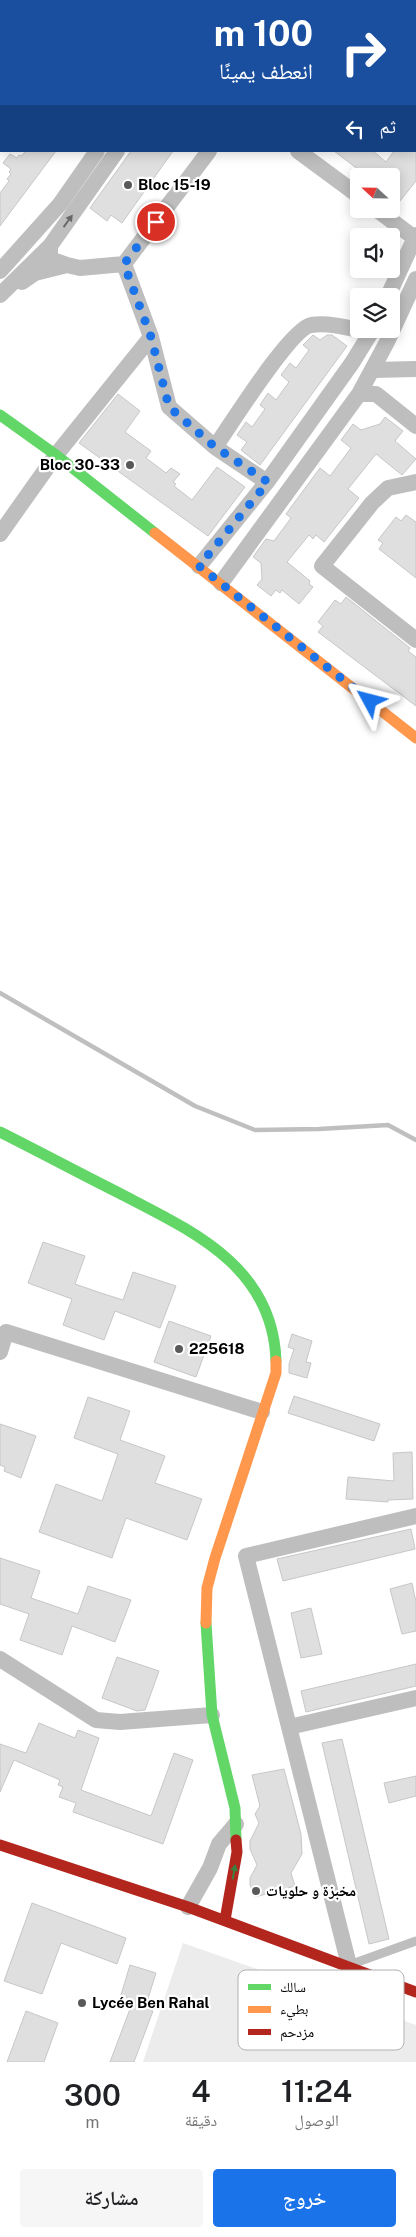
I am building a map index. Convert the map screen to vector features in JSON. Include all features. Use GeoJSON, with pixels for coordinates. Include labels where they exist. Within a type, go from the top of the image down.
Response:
{"type":"FeatureCollection","features":[{"type":"Feature","properties":{"kind":"street"},"geometry":{"type":"LineString","coordinates":[[3,263],[60,204],[96,152]]}},
{"type":"Feature","properties":{"kind":"street"},"geometry":{"type":"LineString","coordinates":[[0,296],[50,246],[116,152]]}},
{"type":"Feature","properties":{"kind":"street"},"geometry":{"type":"LineString","coordinates":[[50,246],[50,259],[67,265],[80,268],[124,264],[208,152]]}},
{"type":"Feature","properties":{"kind":"street"},"geometry":{"type":"LineString","coordinates":[[299,152],[350,189]]}},
{"type":"Feature","properties":{"kind":"street"},"geometry":{"type":"LineString","coordinates":[[389,218],[416,237],[392,288]]}},
{"type":"Feature","properties":{"kind":"street"},"geometry":{"type":"LineString","coordinates":[[124,264],[151,337],[169,407],[215,447],[268,482]]}},
{"type":"Feature","properties":{"kind":"street"},"geometry":{"type":"LineString","coordinates":[[0,296],[35,273],[67,265]]}},
{"type":"Feature","properties":{"kind":"street"},"geometry":{"type":"LineString","coordinates":[[221,583],[359,394],[373,370],[416,279]]}},
{"type":"Feature","properties":{"kind":"street"},"geometry":{"type":"LineString","coordinates":[[215,447],[286,346],[309,326],[332,325],[350,328]]}},
{"type":"Feature","properties":{"kind":"street"},"geometry":{"type":"LineString","coordinates":[[0,534],[56,455],[151,337]]}},
{"type":"Feature","properties":{"kind":"street"},"geometry":{"type":"LineString","coordinates":[[199,566],[268,482],[367,338]]}},
{"type":"Feature","properties":{"kind":"street"},"geometry":{"type":"LineString","coordinates":[[373,370],[416,369]]}},
{"type":"Feature","properties":{"kind":"street"},"geometry":{"type":"LineString","coordinates":[[359,394],[376,394],[416,426]]}},
{"type":"Feature","properties":{"kind":"street"},"geometry":{"type":"LineString","coordinates":[[0,415],[56,455],[221,583],[416,738]]}},
{"type":"Feature","properties":{"kind":"street"},"geometry":{"type":"LineString","coordinates":[[416,482],[388,488],[372,503],[322,566],[416,640]]}},
{"type":"Feature","properties":{"kind":"street"},"geometry":{"type":"LineString","coordinates":[[0,1132],[211,1244],[241,1272],[259,1295],[268,1316],[276,1350],[276,1373],[207,1588],[205,1611],[212,1714],[235,1808],[237,1852],[225,1920]]}},
{"type":"Feature","properties":{"kind":"street"},"geometry":{"type":"LineString","coordinates":[[0,1352],[6,1332],[262,1412]]}},
{"type":"Feature","properties":{"kind":"street"},"geometry":{"type":"LineString","coordinates":[[349,1965],[246,1556],[416,1516]]}},
{"type":"Feature","properties":{"kind":"street"},"geometry":{"type":"LineString","coordinates":[[0,1659],[96,1720],[120,1722],[212,1714]]}},
{"type":"Feature","properties":{"kind":"street"},"geometry":{"type":"LineString","coordinates":[[289,1727],[416,1698]]}},
{"type":"Feature","properties":{"kind":"street"},"geometry":{"type":"LineString","coordinates":[[188,1907],[210,1868],[219,1844],[236,1824]]}},
{"type":"Feature","properties":{"kind":"street"},"geometry":{"type":"LineString","coordinates":[[0,1845],[188,1907],[361,1970]]}},
{"type":"Feature","properties":{"kind":"street"},"geometry":{"type":"LineString","coordinates":[[404,1987],[416,1992]]}},
{"type":"Feature","properties":{"kind":"lane"},"geometry":{"type":"LineString","coordinates":[[3,263],[22,274]]}},
{"type":"Feature","properties":{"kind":"lane"},"geometry":{"type":"LineString","coordinates":[[349,1965],[416,1941]]}},
{"type":"Feature","properties":{"kind":"shaded area"},"geometry":{"type":"Polygon","coordinates":[[[183,1943],[260,1970],[238,1970],[238,2050],[404,2050],[404,2021],[416,2025],[416,2062],[143,2062],[183,1943]]]}},
{"type":"Feature","properties":{"kind":"building"},"geometry":{"type":"Polygon","coordinates":[[[25,152],[55,152],[0,226],[0,193],[9,181],[7,179],[11,174],[9,172],[11,169],[3,163],[10,154],[17,158],[19,155],[21,156],[25,152]]]}},
{"type":"Feature","properties":{"kind":"building","name":"Bloc 15-19"},"geometry":{"type":"Polygon","coordinates":[[[130,152],[172,152],[122,223],[111,215],[107,221],[90,208],[130,152]]]}},
{"type":"Feature","properties":{"kind":"building"},"geometry":{"type":"Polygon","coordinates":[[[335,152],[374,152],[386,162],[393,152],[416,152],[416,181],[400,201],[400,168],[356,168],[335,152]]]}},
{"type":"Feature","properties":{"kind":"building"},"geometry":{"type":"Polygon","coordinates":[[[313,335],[320,340],[327,335],[332,335],[347,346],[260,465],[241,450],[247,442],[237,435],[246,422],[252,427],[265,409],[260,405],[268,393],[276,400],[289,382],[281,375],[290,363],[296,368],[309,350],[303,345],[313,335]]]}},
{"type":"Feature","properties":{"kind":"building","name":"Bloc 30-33"},"geometry":{"type":"Polygon","coordinates":[[[118,394],[140,411],[125,432],[151,451],[146,458],[166,473],[171,468],[180,474],[173,482],[176,484],[174,486],[192,500],[217,467],[245,487],[208,536],[79,443],[118,394]]]}},
{"type":"Feature","properties":{"kind":"building"},"geometry":{"type":"Polygon","coordinates":[[[385,417],[403,431],[395,441],[416,459],[402,475],[376,454],[348,489],[359,498],[324,542],[316,535],[313,539],[309,535],[287,562],[310,581],[309,584],[313,587],[299,604],[282,590],[280,593],[276,590],[271,596],[257,585],[262,579],[261,563],[253,557],[266,539],[274,541],[291,518],[286,514],[320,468],[330,476],[351,448],[341,440],[353,424],[361,430],[380,424],[385,417]]]}},
{"type":"Feature","properties":{"kind":"building"},"geometry":{"type":"Polygon","coordinates":[[[406,515],[416,522],[416,578],[379,549],[383,543],[378,540],[396,517],[401,521],[406,515]]]}},
{"type":"Feature","properties":{"kind":"building"},"geometry":{"type":"Polygon","coordinates":[[[346,597],[410,648],[408,651],[416,657],[416,706],[318,632],[323,626],[318,622],[335,600],[341,604],[346,597]]]}},
{"type":"Feature","properties":{"kind":"building"},"geometry":{"type":"Polygon","coordinates":[[[43,1242],[85,1256],[75,1284],[101,1293],[123,1300],[133,1272],[176,1286],[160,1328],[115,1311],[104,1340],[63,1325],[72,1299],[28,1283],[43,1242]]]}},
{"type":"Feature","properties":{"kind":"building"},"geometry":{"type":"Polygon","coordinates":[[[169,1321],[211,1336],[196,1377],[154,1362],[169,1321]]]}},
{"type":"Feature","properties":{"kind":"building"},"geometry":{"type":"Polygon","coordinates":[[[292,1334],[312,1341],[306,1362],[311,1363],[307,1378],[289,1373],[289,1364],[294,1349],[288,1347],[292,1334]]]}},
{"type":"Feature","properties":{"kind":"building"},"geometry":{"type":"Polygon","coordinates":[[[294,1396],[380,1424],[374,1441],[288,1413],[294,1396]]]}},
{"type":"Feature","properties":{"kind":"building"},"geometry":{"type":"Polygon","coordinates":[[[88,1397],[130,1411],[120,1440],[165,1456],[155,1483],[202,1499],[187,1540],[126,1518],[112,1558],[39,1532],[56,1484],[102,1501],[118,1454],[74,1438],[88,1397]]]}},
{"type":"Feature","properties":{"kind":"building"},"geometry":{"type":"Polygon","coordinates":[[[0,1424],[36,1436],[21,1478],[4,1471],[5,1467],[0,1465],[0,1424]]]}},
{"type":"Feature","properties":{"kind":"building"},"geometry":{"type":"Polygon","coordinates":[[[412,1452],[413,1499],[388,1500],[388,1502],[346,1499],[348,1477],[394,1481],[393,1453],[412,1452]]]}},
{"type":"Feature","properties":{"kind":"building"},"geometry":{"type":"Polygon","coordinates":[[[411,1529],[415,1549],[283,1581],[277,1559],[411,1529]]]}},
{"type":"Feature","properties":{"kind":"building"},"geometry":{"type":"Polygon","coordinates":[[[0,1558],[40,1571],[31,1598],[78,1614],[88,1586],[131,1600],[115,1642],[72,1626],[62,1655],[20,1640],[29,1614],[0,1604],[0,1558]]]}},
{"type":"Feature","properties":{"kind":"building"},"geometry":{"type":"Polygon","coordinates":[[[412,1583],[416,1602],[416,1631],[402,1634],[390,1589],[412,1583]]]}},
{"type":"Feature","properties":{"kind":"building"},"geometry":{"type":"Polygon","coordinates":[[[311,1608],[322,1654],[301,1658],[291,1613],[311,1608]]]}},
{"type":"Feature","properties":{"kind":"building"},"geometry":{"type":"Polygon","coordinates":[[[117,1657],[159,1671],[145,1710],[137,1711],[102,1698],[117,1657]]]}},
{"type":"Feature","properties":{"kind":"building"},"geometry":{"type":"Polygon","coordinates":[[[416,1664],[416,1686],[306,1712],[301,1691],[416,1664]]]}},
{"type":"Feature","properties":{"kind":"building"},"geometry":{"type":"Polygon","coordinates":[[[39,1723],[75,1738],[78,1730],[99,1738],[81,1790],[151,1816],[174,1753],[193,1760],[163,1844],[73,1812],[76,1803],[59,1797],[63,1787],[58,1785],[60,1780],[14,1760],[0,1792],[0,1744],[26,1753],[39,1723]]]}},
{"type":"Feature","properties":{"kind":"building"},"geometry":{"type":"Polygon","coordinates":[[[342,1739],[389,1939],[369,1944],[322,1743],[342,1739]]]}},
{"type":"Feature","properties":{"kind":"building"},"geometry":{"type":"Polygon","coordinates":[[[284,1769],[301,1834],[302,1854],[291,1873],[295,1886],[255,1897],[250,1885],[250,1878],[257,1865],[250,1849],[250,1841],[259,1823],[255,1814],[260,1806],[252,1775],[284,1769]]]}},
{"type":"Feature","properties":{"kind":"building"},"geometry":{"type":"Polygon","coordinates":[[[416,1776],[416,1796],[389,1803],[384,1783],[416,1776]]]}},
{"type":"Feature","properties":{"kind":"building"},"geometry":{"type":"Polygon","coordinates":[[[32,1903],[126,1938],[117,1964],[61,1943],[42,1994],[4,1981],[32,1903]]]}},
{"type":"Feature","properties":{"kind":"building"},"geometry":{"type":"Polygon","coordinates":[[[130,1965],[156,1973],[145,2008],[153,2011],[134,2062],[110,2062],[130,2009],[124,2007],[127,1997],[121,1995],[130,1965]]]}},
{"type":"Feature","properties":{"kind":"building"},"geometry":{"type":"Polygon","coordinates":[[[26,2011],[58,2023],[44,2062],[7,2062],[26,2011]]]}},
{"type":"Feature","properties":{"kind":"waterway"},"geometry":{"type":"LineString","coordinates":[[0,993],[195,1106],[255,1130],[388,1125],[416,1140]]}},
{"type":"Feature","properties":{"kind":"traffic: fast"},"geometry":{"type":"LineString","coordinates":[[0,415],[56,455],[155,533]]}},
{"type":"Feature","properties":{"kind":"traffic: fast"},"geometry":{"type":"LineString","coordinates":[[0,1132],[147,1207],[200,1238],[224,1256],[244,1276],[260,1300],[271,1328],[276,1361]]}},
{"type":"Feature","properties":{"kind":"traffic: fast"},"geometry":{"type":"LineString","coordinates":[[206,1623],[212,1715],[235,1808],[236,1840]]}},
{"type":"Feature","properties":{"kind":"traffic: slow"},"geometry":{"type":"LineString","coordinates":[[155,533],[416,738]]}},
{"type":"Feature","properties":{"kind":"traffic: slow"},"geometry":{"type":"LineString","coordinates":[[206,1623],[207,1588],[215,1558],[276,1373],[276,1361]]}},
{"type":"Feature","properties":{"kind":"traffic: jam"},"geometry":{"type":"LineString","coordinates":[[225,1920],[237,1852],[236,1840]]}},
{"type":"Feature","properties":{"kind":"traffic: jam"},"geometry":{"type":"LineString","coordinates":[[0,1845],[188,1907],[357,1970]]}},
{"type":"Feature","properties":{"kind":"traffic: jam"},"geometry":{"type":"LineString","coordinates":[[404,1988],[416,1992]]}},
{"type":"Feature","properties":{"kind":"place","name":"Bloc 15-19"},"geometry":{"type":"Point","coordinates":[128,185]}},
{"type":"Feature","properties":{"kind":"place","name":"Bloc 30-33"},"geometry":{"type":"Point","coordinates":[130,465]}},
{"type":"Feature","properties":{"kind":"place","name":"225618"},"geometry":{"type":"Point","coordinates":[179,1349]}},
{"type":"Feature","properties":{"kind":"place","name":"مخبزة و حلويات"},"geometry":{"type":"Point","coordinates":[256,1891]}},
{"type":"Feature","properties":{"kind":"place","name":"Lycée Ben Rahal"},"geometry":{"type":"Point","coordinates":[82,2003]}},
{"type":"Feature","properties":{"kind":"route"},"geometry":{"type":"LineString","coordinates":[[156,222],[124,264],[151,337],[169,407],[215,447],[268,482],[199,566],[370,701]]}}]}
